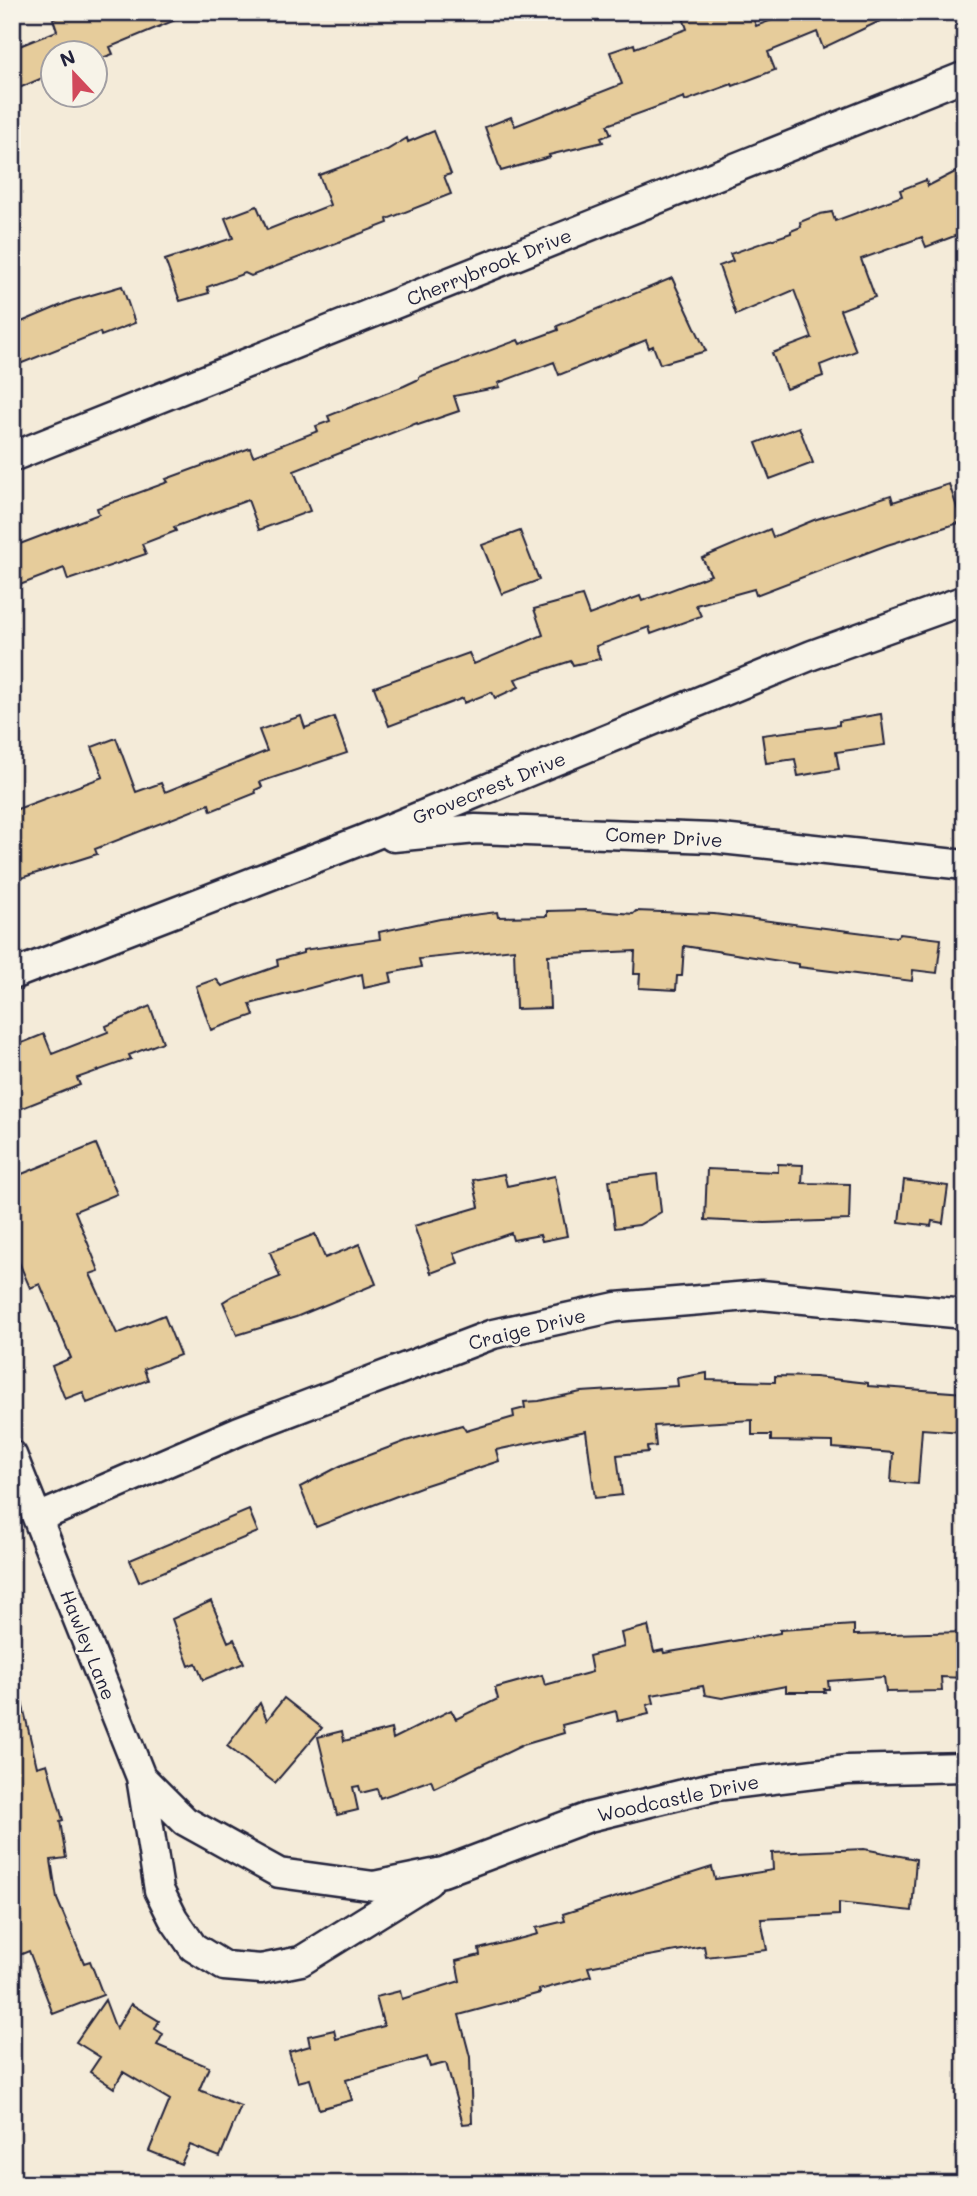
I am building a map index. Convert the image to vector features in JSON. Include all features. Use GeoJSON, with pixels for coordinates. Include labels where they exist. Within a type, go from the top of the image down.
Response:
{"type":"FeatureCollection","features":[{"type":"Feature","properties":{"kind":"street","name":"Cherrybrook Drive"},"geometry":{"type":"LineString","coordinates":[[12,457],[965,76]]}},
{"type":"Feature","properties":{"kind":"street","name":"Grovecrest Drive"},"geometry":{"type":"LineString","coordinates":[[12,975],[362,840],[812,655],[965,600]]}},
{"type":"Feature","properties":{"kind":"street","name":"Comer Drive"},"geometry":{"type":"LineString","coordinates":[[362,840],[476,829],[712,838],[965,865]]}},
{"type":"Feature","properties":{"kind":"street","name":"Craige Drive"},"geometry":{"type":"LineString","coordinates":[[38,1518],[239,1431],[493,1334],[616,1307],[761,1295],[965,1314]]}},
{"type":"Feature","properties":{"kind":"street","name":"Hawley Lane"},"geometry":{"type":"LineString","coordinates":[[12,1455],[141,1777],[185,1821]]}},
{"type":"Feature","properties":{"kind":"street","name":"Woodcastle Drive"},"geometry":{"type":"LineString","coordinates":[[185,1821],[279,1873],[374,1886],[443,1872],[589,1817],[716,1786],[847,1770],[965,1767]]}},
{"type":"Feature","properties":{"kind":"street","name":"Woodcastle Drive"},"geometry":{"type":"LineString","coordinates":[[141,1777],[159,1890],[173,1918],[193,1947],[224,1966],[261,1969],[301,1961],[443,1872]]}},
{"type":"Feature","properties":{"kind":"building"},"geometry":{"type":"Polygon","coordinates":[[[72,12],[192,12],[110,47],[113,54],[108,56],[108,38],[40,38],[57,31],[53,19],[72,12]]]}},
{"type":"Feature","properties":{"kind":"building"},"geometry":{"type":"Polygon","coordinates":[[[681,12],[751,12],[756,26],[793,12],[899,12],[823,48],[817,32],[768,52],[775,70],[685,101],[684,97],[607,125],[611,134],[601,138],[603,142],[549,155],[550,157],[501,171],[485,127],[511,117],[515,126],[622,84],[610,52],[634,44],[635,48],[687,29],[681,12]]]}},
{"type":"Feature","properties":{"kind":"building"},"geometry":{"type":"Polygon","coordinates":[[[38,39],[38,80],[12,91],[12,49],[38,39]]]}},
{"type":"Feature","properties":{"kind":"building"},"geometry":{"type":"Polygon","coordinates":[[[434,131],[451,174],[444,176],[451,194],[387,219],[388,223],[251,276],[245,273],[207,287],[209,293],[180,301],[165,260],[233,238],[225,218],[257,206],[267,230],[330,205],[319,175],[387,150],[407,138],[408,142],[434,131]]]}},
{"type":"Feature","properties":{"kind":"building"},"geometry":{"type":"Polygon","coordinates":[[[965,167],[965,232],[926,247],[922,237],[861,259],[875,297],[840,310],[856,351],[820,365],[823,376],[786,389],[772,353],[812,338],[794,290],[736,315],[719,266],[733,261],[730,254],[791,233],[801,227],[800,222],[832,212],[835,221],[902,196],[900,190],[926,180],[928,186],[965,167]]]}},
{"type":"Feature","properties":{"kind":"building"},"geometry":{"type":"Polygon","coordinates":[[[672,278],[706,351],[660,364],[653,346],[649,348],[646,340],[559,375],[554,362],[498,383],[500,387],[454,396],[459,411],[418,425],[417,423],[294,471],[310,511],[259,530],[248,500],[174,527],[176,531],[142,544],[146,554],[68,580],[64,568],[12,588],[12,547],[99,514],[97,508],[168,482],[166,479],[250,448],[253,456],[318,431],[316,426],[330,421],[328,416],[404,386],[419,377],[518,340],[520,344],[558,330],[557,326],[672,278]]]}},
{"type":"Feature","properties":{"kind":"building"},"geometry":{"type":"Polygon","coordinates":[[[122,286],[135,323],[101,336],[100,332],[12,367],[12,326],[71,301],[122,286]]]}},
{"type":"Feature","properties":{"kind":"building"},"geometry":{"type":"Polygon","coordinates":[[[799,427],[813,463],[770,479],[756,443],[799,427]]]}},
{"type":"Feature","properties":{"kind":"building"},"geometry":{"type":"Polygon","coordinates":[[[949,484],[962,522],[887,545],[756,595],[754,589],[696,605],[701,616],[651,634],[649,627],[596,646],[600,659],[573,665],[571,661],[515,679],[519,687],[495,698],[492,692],[464,703],[463,698],[389,726],[374,687],[469,653],[474,664],[543,635],[534,609],[582,596],[589,615],[640,596],[642,601],[711,575],[702,558],[770,529],[773,537],[814,520],[891,495],[893,502],[949,484]]]}},
{"type":"Feature","properties":{"kind":"building"},"geometry":{"type":"Polygon","coordinates":[[[520,531],[539,580],[502,594],[482,545],[520,531]]]}},
{"type":"Feature","properties":{"kind":"building"},"geometry":{"type":"Polygon","coordinates":[[[881,714],[885,745],[836,752],[839,769],[798,776],[795,759],[766,763],[762,735],[839,725],[839,721],[881,714]]]}},
{"type":"Feature","properties":{"kind":"building"},"geometry":{"type":"Polygon","coordinates":[[[301,716],[305,728],[334,717],[347,753],[260,782],[262,787],[255,790],[256,793],[211,811],[209,804],[95,849],[97,854],[21,878],[12,854],[12,811],[103,777],[92,747],[116,738],[136,792],[161,783],[165,792],[267,751],[259,730],[301,716]]]}},
{"type":"Feature","properties":{"kind":"building"},"geometry":{"type":"Polygon","coordinates":[[[586,910],[633,914],[636,911],[714,914],[896,937],[900,934],[941,939],[937,973],[913,970],[912,981],[799,967],[799,964],[684,946],[682,976],[677,976],[676,990],[639,988],[640,974],[634,974],[635,951],[548,955],[550,1008],[516,1009],[514,949],[419,959],[421,967],[390,973],[392,982],[364,988],[362,974],[250,1004],[254,1015],[211,1030],[196,986],[216,979],[222,986],[278,966],[277,960],[303,953],[303,950],[380,939],[379,932],[440,919],[497,912],[498,917],[547,916],[547,911],[586,910]]]}},
{"type":"Feature","properties":{"kind":"building"},"geometry":{"type":"Polygon","coordinates":[[[150,1006],[163,1042],[129,1055],[131,1059],[77,1078],[80,1085],[12,1112],[12,1047],[44,1034],[52,1054],[108,1032],[106,1026],[150,1006]]]}},
{"type":"Feature","properties":{"kind":"building"},"geometry":{"type":"Polygon","coordinates":[[[96,1144],[117,1194],[75,1211],[99,1271],[90,1274],[117,1334],[164,1315],[180,1355],[144,1369],[148,1380],[87,1403],[83,1392],[65,1399],[52,1366],[71,1358],[40,1284],[30,1288],[12,1246],[12,1178],[96,1144]]]}},
{"type":"Feature","properties":{"kind":"building"},"geometry":{"type":"Polygon","coordinates":[[[778,1164],[803,1165],[802,1183],[850,1184],[849,1220],[765,1223],[705,1220],[707,1169],[778,1172],[778,1164]]]}},
{"type":"Feature","properties":{"kind":"building"},"geometry":{"type":"Polygon","coordinates":[[[504,1174],[507,1186],[555,1176],[567,1236],[542,1241],[540,1235],[513,1240],[511,1233],[454,1253],[458,1263],[431,1273],[414,1226],[479,1207],[473,1180],[504,1174]]]}},
{"type":"Feature","properties":{"kind":"building"},"geometry":{"type":"Polygon","coordinates":[[[657,1174],[661,1212],[639,1225],[615,1228],[609,1180],[657,1174]]]}},
{"type":"Feature","properties":{"kind":"building"},"geometry":{"type":"Polygon","coordinates":[[[904,1180],[948,1186],[943,1223],[932,1221],[931,1226],[899,1222],[904,1180]]]}},
{"type":"Feature","properties":{"kind":"building"},"geometry":{"type":"Polygon","coordinates":[[[315,1234],[325,1258],[360,1244],[376,1284],[296,1317],[237,1335],[223,1302],[280,1277],[270,1252],[315,1234]]]}},
{"type":"Feature","properties":{"kind":"building"},"geometry":{"type":"Polygon","coordinates":[[[707,1373],[707,1380],[775,1382],[775,1376],[815,1377],[868,1383],[868,1386],[965,1393],[962,1432],[922,1429],[918,1484],[891,1482],[893,1453],[833,1448],[833,1442],[771,1441],[771,1435],[752,1435],[752,1420],[654,1426],[656,1446],[647,1447],[648,1452],[617,1455],[622,1495],[595,1498],[586,1431],[496,1450],[499,1461],[423,1486],[316,1527],[300,1487],[340,1466],[406,1441],[462,1425],[466,1431],[514,1417],[513,1411],[525,1408],[524,1402],[581,1392],[678,1386],[677,1378],[707,1373]]]}},
{"type":"Feature","properties":{"kind":"building"},"geometry":{"type":"Polygon","coordinates":[[[249,1510],[258,1532],[139,1582],[130,1560],[249,1510]]]}},
{"type":"Feature","properties":{"kind":"building"},"geometry":{"type":"Polygon","coordinates":[[[211,1601],[228,1642],[234,1639],[244,1663],[203,1680],[196,1663],[189,1666],[172,1619],[211,1601]]]}},
{"type":"Feature","properties":{"kind":"building"},"geometry":{"type":"Polygon","coordinates":[[[854,1625],[854,1635],[965,1632],[965,1678],[941,1677],[942,1691],[886,1692],[884,1677],[828,1681],[829,1689],[824,1689],[825,1692],[786,1692],[786,1686],[722,1698],[705,1695],[703,1686],[652,1695],[654,1703],[647,1705],[649,1714],[618,1721],[616,1711],[562,1725],[564,1733],[523,1745],[434,1788],[431,1780],[380,1798],[377,1789],[361,1793],[359,1786],[353,1787],[358,1810],[337,1815],[318,1737],[342,1731],[344,1741],[391,1729],[393,1739],[451,1710],[456,1719],[498,1699],[495,1688],[542,1675],[545,1685],[592,1672],[589,1656],[624,1647],[621,1633],[648,1626],[654,1652],[663,1650],[664,1653],[780,1633],[780,1630],[854,1625]]]}},
{"type":"Feature","properties":{"kind":"building"},"geometry":{"type":"Polygon","coordinates":[[[284,1698],[322,1728],[275,1783],[227,1746],[260,1703],[267,1720],[284,1698]]]}},
{"type":"Feature","properties":{"kind":"building"},"geometry":{"type":"Polygon","coordinates":[[[22,1702],[37,1767],[47,1764],[63,1820],[60,1821],[66,1858],[51,1860],[57,1899],[84,1963],[90,1961],[103,1995],[53,2014],[29,1951],[12,1958],[12,1704],[22,1702]]]}},
{"type":"Feature","properties":{"kind":"building"},"geometry":{"type":"Polygon","coordinates":[[[864,1849],[916,1859],[912,1911],[839,1903],[839,1915],[761,1919],[767,1950],[706,1957],[704,1946],[588,1967],[591,1976],[459,2015],[470,2057],[472,2123],[463,2124],[446,2063],[430,2067],[427,2057],[346,2080],[352,2100],[319,2109],[310,2079],[298,2082],[289,2052],[310,2046],[308,2036],[334,2030],[336,2039],[384,2026],[376,1997],[400,1991],[402,1999],[460,1981],[456,1961],[480,1955],[479,1949],[538,1934],[536,1928],[565,1921],[563,1914],[712,1867],[715,1879],[773,1870],[772,1853],[864,1849]]]}},
{"type":"Feature","properties":{"kind":"building"},"geometry":{"type":"Polygon","coordinates":[[[105,2000],[116,2029],[131,2004],[159,2021],[155,2029],[163,2034],[157,2045],[209,2067],[199,2090],[241,2106],[220,2157],[190,2145],[181,2164],[149,2151],[170,2100],[123,2072],[114,2088],[90,2072],[100,2057],[76,2042],[105,2000]]]}}]}
